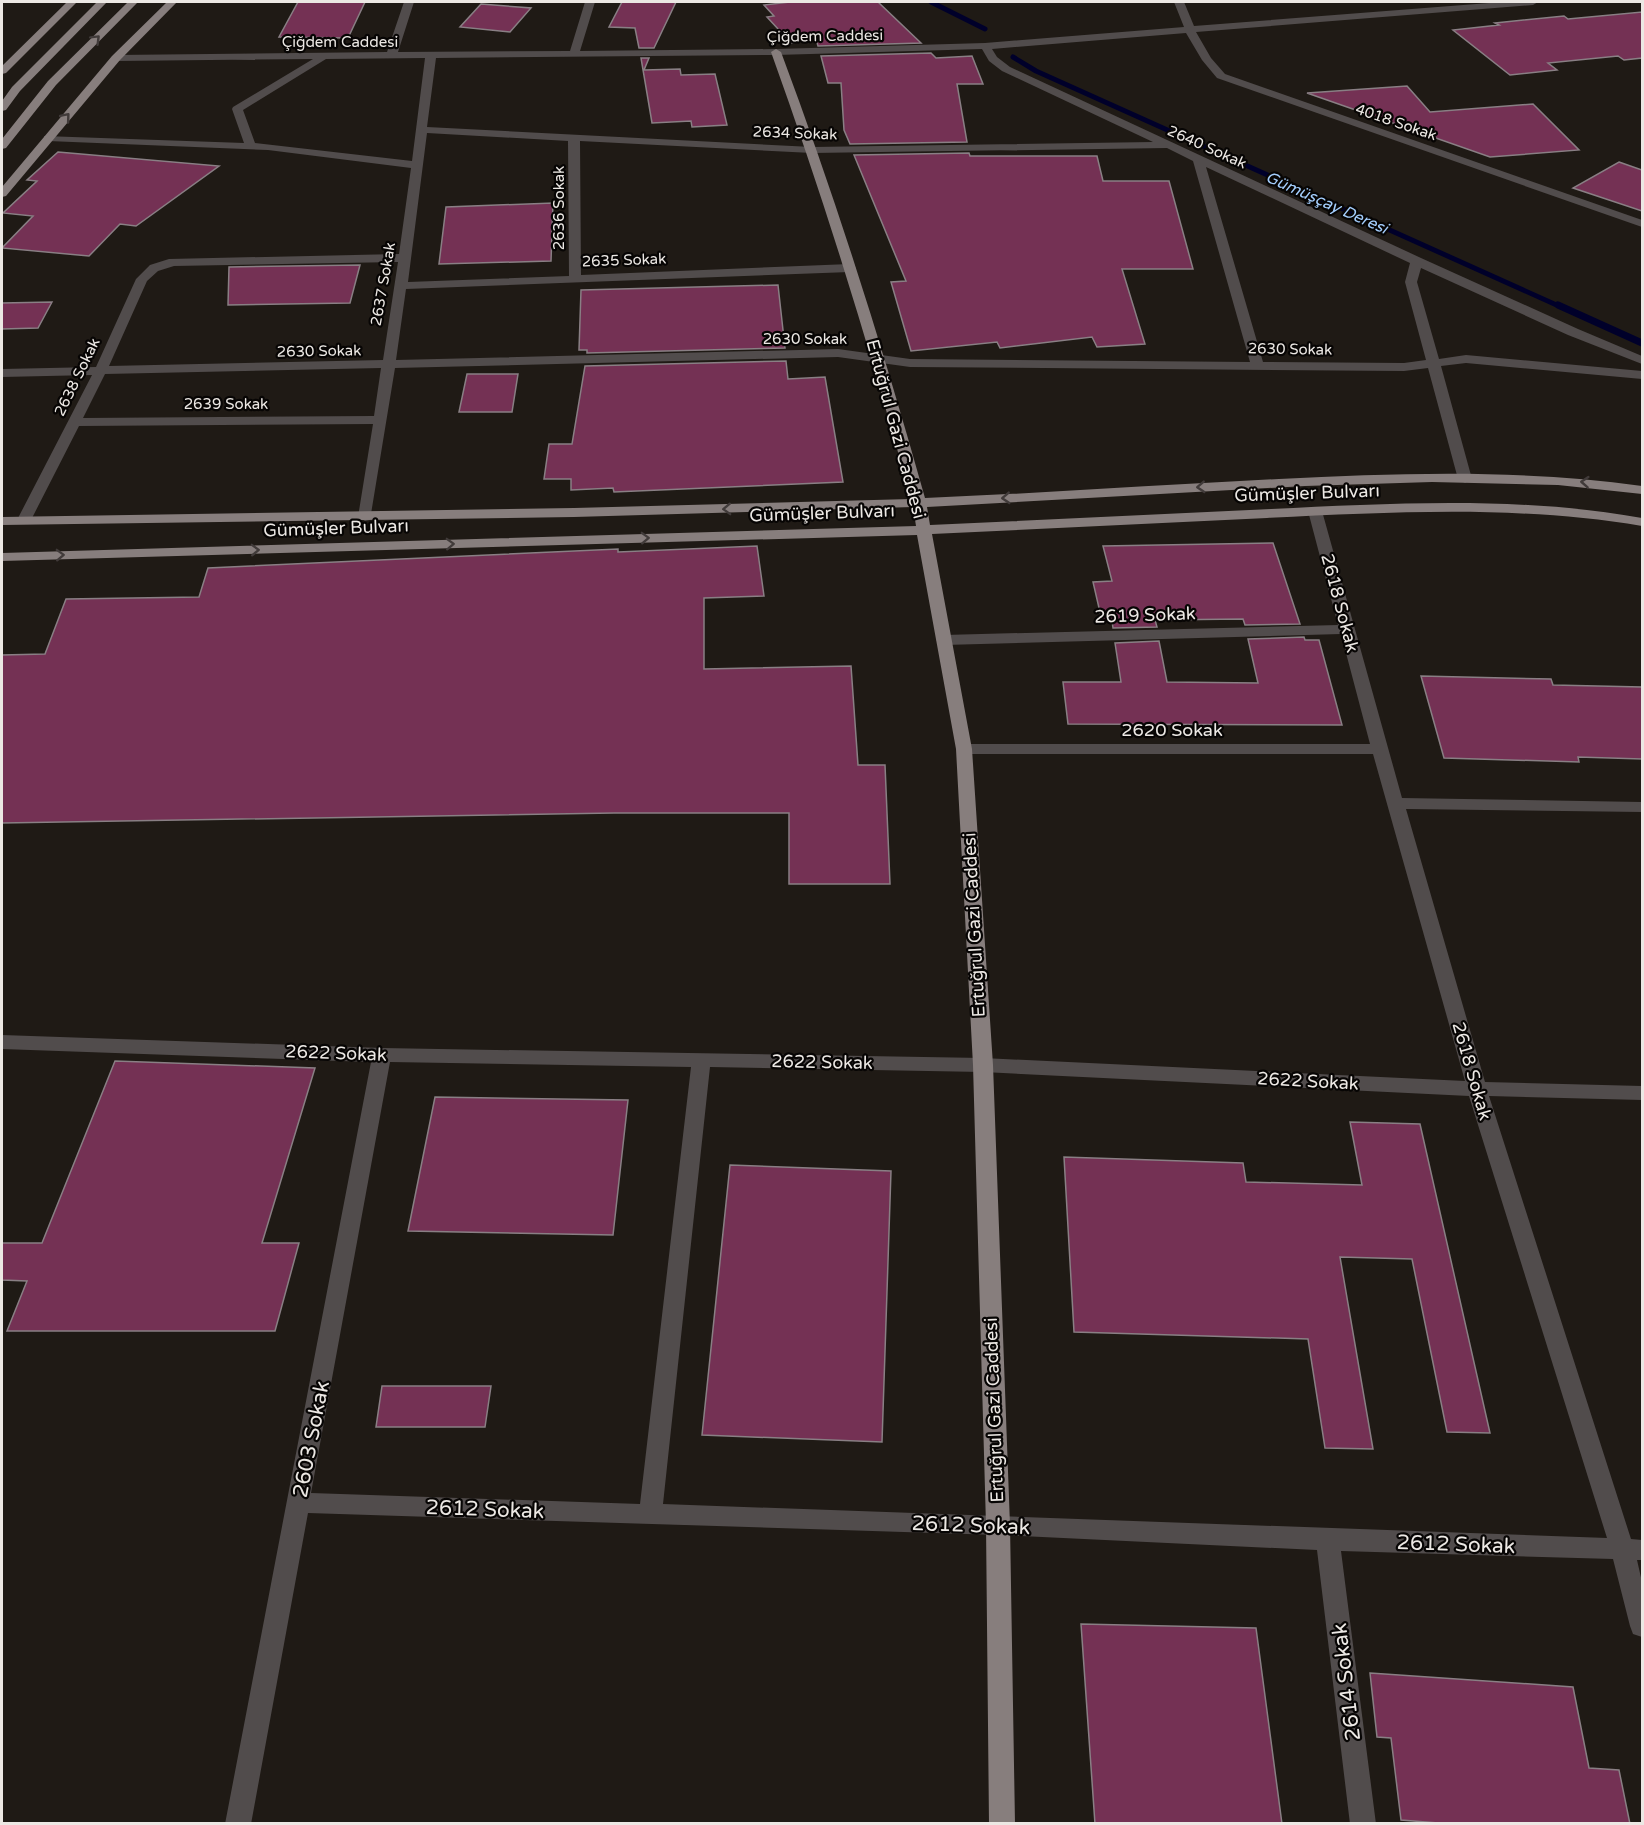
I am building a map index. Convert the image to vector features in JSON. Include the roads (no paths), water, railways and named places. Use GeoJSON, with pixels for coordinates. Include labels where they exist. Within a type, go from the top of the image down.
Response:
{"type":"FeatureCollection","features":[{"type":"Feature","properties":{"kind":"main road"},"geometry":{"type":"LineString","coordinates":[[4,66],[72,2]]}},
{"type":"Feature","properties":{"kind":"main road"},"geometry":{"type":"LineString","coordinates":[[2,108],[16,89],[102,2]]}},
{"type":"Feature","properties":{"kind":"main road"},"geometry":{"type":"LineString","coordinates":[[2,146],[52,83],[133,2]]}},
{"type":"Feature","properties":{"kind":"main road"},"geometry":{"type":"LineString","coordinates":[[2,194],[116,58],[172,2]]}},
{"type":"Feature","properties":{"kind":"main road","name":"Ertuğrul Gazi Caddesi"},"geometry":{"type":"LineString","coordinates":[[776,52],[812,150],[879,358],[919,502],[964,748],[983,1065],[998,1525],[1002,1824]]}},
{"type":"Feature","properties":{"kind":"main road","name":"Gümüşler Bulvarı"},"geometry":{"type":"LineString","coordinates":[[2,521],[598,513],[919,502],[1342,481],[1465,478],[1597,483],[1642,490]]}},
{"type":"Feature","properties":{"kind":"main road","name":"Gümüşler Bulvarı"},"geometry":{"type":"LineString","coordinates":[[2,557],[923,530],[1315,511],[1461,507],[1595,514],[1642,522]]}},
{"type":"Feature","properties":{"kind":"street"},"geometry":{"type":"LineString","coordinates":[[391,57],[410,2]]}},
{"type":"Feature","properties":{"kind":"street"},"geometry":{"type":"LineString","coordinates":[[574,54],[590,2]]}},
{"type":"Feature","properties":{"kind":"street","name":"4018 Sokak"},"geometry":{"type":"LineString","coordinates":[[1179,2],[1189,30],[1214,70],[1234,82],[1642,224]]}},
{"type":"Feature","properties":{"kind":"street","name":"Çiğdem Caddesi"},"geometry":{"type":"LineString","coordinates":[[116,58],[776,52],[985,46],[1533,2]]}},
{"type":"Feature","properties":{"kind":"street","name":"2640 Sokak"},"geometry":{"type":"LineString","coordinates":[[985,46],[993,59],[1006,69],[1573,333],[1642,360]]}},
{"type":"Feature","properties":{"kind":"street","name":"2637 Sokak"},"geometry":{"type":"LineString","coordinates":[[365,517],[378,420],[405,258],[431,56]]}},
{"type":"Feature","properties":{"kind":"street"},"geometry":{"type":"LineString","coordinates":[[251,146],[236,113],[237,109],[324,57]]}},
{"type":"Feature","properties":{"kind":"street","name":"2634 Sokak"},"geometry":{"type":"LineString","coordinates":[[423,130],[812,150],[1167,145]]}},
{"type":"Feature","properties":{"kind":"street"},"geometry":{"type":"LineString","coordinates":[[48,138],[251,146],[418,165]]}},
{"type":"Feature","properties":{"kind":"street","name":"2636 Sokak"},"geometry":{"type":"LineString","coordinates":[[574,138],[575,279]]}},
{"type":"Feature","properties":{"kind":"street"},"geometry":{"type":"LineString","coordinates":[[1198,159],[1257,365]]}},
{"type":"Feature","properties":{"kind":"street","name":"2638 Sokak"},"geometry":{"type":"LineString","coordinates":[[24,520],[100,372],[141,279],[154,268],[173,262],[405,258]]}},
{"type":"Feature","properties":{"kind":"street"},"geometry":{"type":"LineString","coordinates":[[1417,261],[1411,282],[1465,478]]}},
{"type":"Feature","properties":{"kind":"street","name":"2635 Sokak"},"geometry":{"type":"LineString","coordinates":[[399,286],[850,268]]}},
{"type":"Feature","properties":{"kind":"street","name":"2630 Sokak"},"geometry":{"type":"LineString","coordinates":[[2,373],[387,366],[838,353],[910,363],[1404,367],[1466,359],[1500,360],[1642,375]]}},
{"type":"Feature","properties":{"kind":"street","name":"2639 Sokak"},"geometry":{"type":"LineString","coordinates":[[74,422],[378,420]]}},
{"type":"Feature","properties":{"kind":"street","name":"2618 Sokak"},"geometry":{"type":"LineString","coordinates":[[1315,511],[1477,1089],[1632,1549],[1642,1626]]}},
{"type":"Feature","properties":{"kind":"street","name":"2619 Sokak"},"geometry":{"type":"LineString","coordinates":[[944,640],[1347,629]]}},
{"type":"Feature","properties":{"kind":"street","name":"2620 Sokak"},"geometry":{"type":"LineString","coordinates":[[964,748],[1380,749]]}},
{"type":"Feature","properties":{"kind":"street"},"geometry":{"type":"LineString","coordinates":[[1395,803],[1642,807]]}},
{"type":"Feature","properties":{"kind":"street","name":"2622 Sokak"},"geometry":{"type":"LineString","coordinates":[[2,1042],[382,1055],[983,1065],[1477,1089],[1642,1093]]}},
{"type":"Feature","properties":{"kind":"street","name":"2603 Sokak"},"geometry":{"type":"LineString","coordinates":[[238,1824],[382,1055]]}},
{"type":"Feature","properties":{"kind":"street"},"geometry":{"type":"LineString","coordinates":[[650,1515],[701,1060]]}},
{"type":"Feature","properties":{"kind":"street","name":"2612 Sokak"},"geometry":{"type":"LineString","coordinates":[[299,1503],[998,1525],[1328,1540],[1632,1549]]}},
{"type":"Feature","properties":{"kind":"street","name":"2614 Sokak"},"geometry":{"type":"LineString","coordinates":[[1328,1540],[1363,1824]]}},
{"type":"Feature","properties":{"kind":"waterway","name":"Gümüşçay Deresi"},"geometry":{"type":"LineString","coordinates":[[931,2],[985,29]]}},
{"type":"Feature","properties":{"kind":"waterway","name":"Gümüşçay Deresi"},"geometry":{"type":"LineString","coordinates":[[1013,57],[1036,71],[1561,307]]}},
{"type":"Feature","properties":{"kind":"waterway","name":"Gümüşçay Deresi"},"geometry":{"type":"LineString","coordinates":[[1558,305],[1642,343]]}}]}
